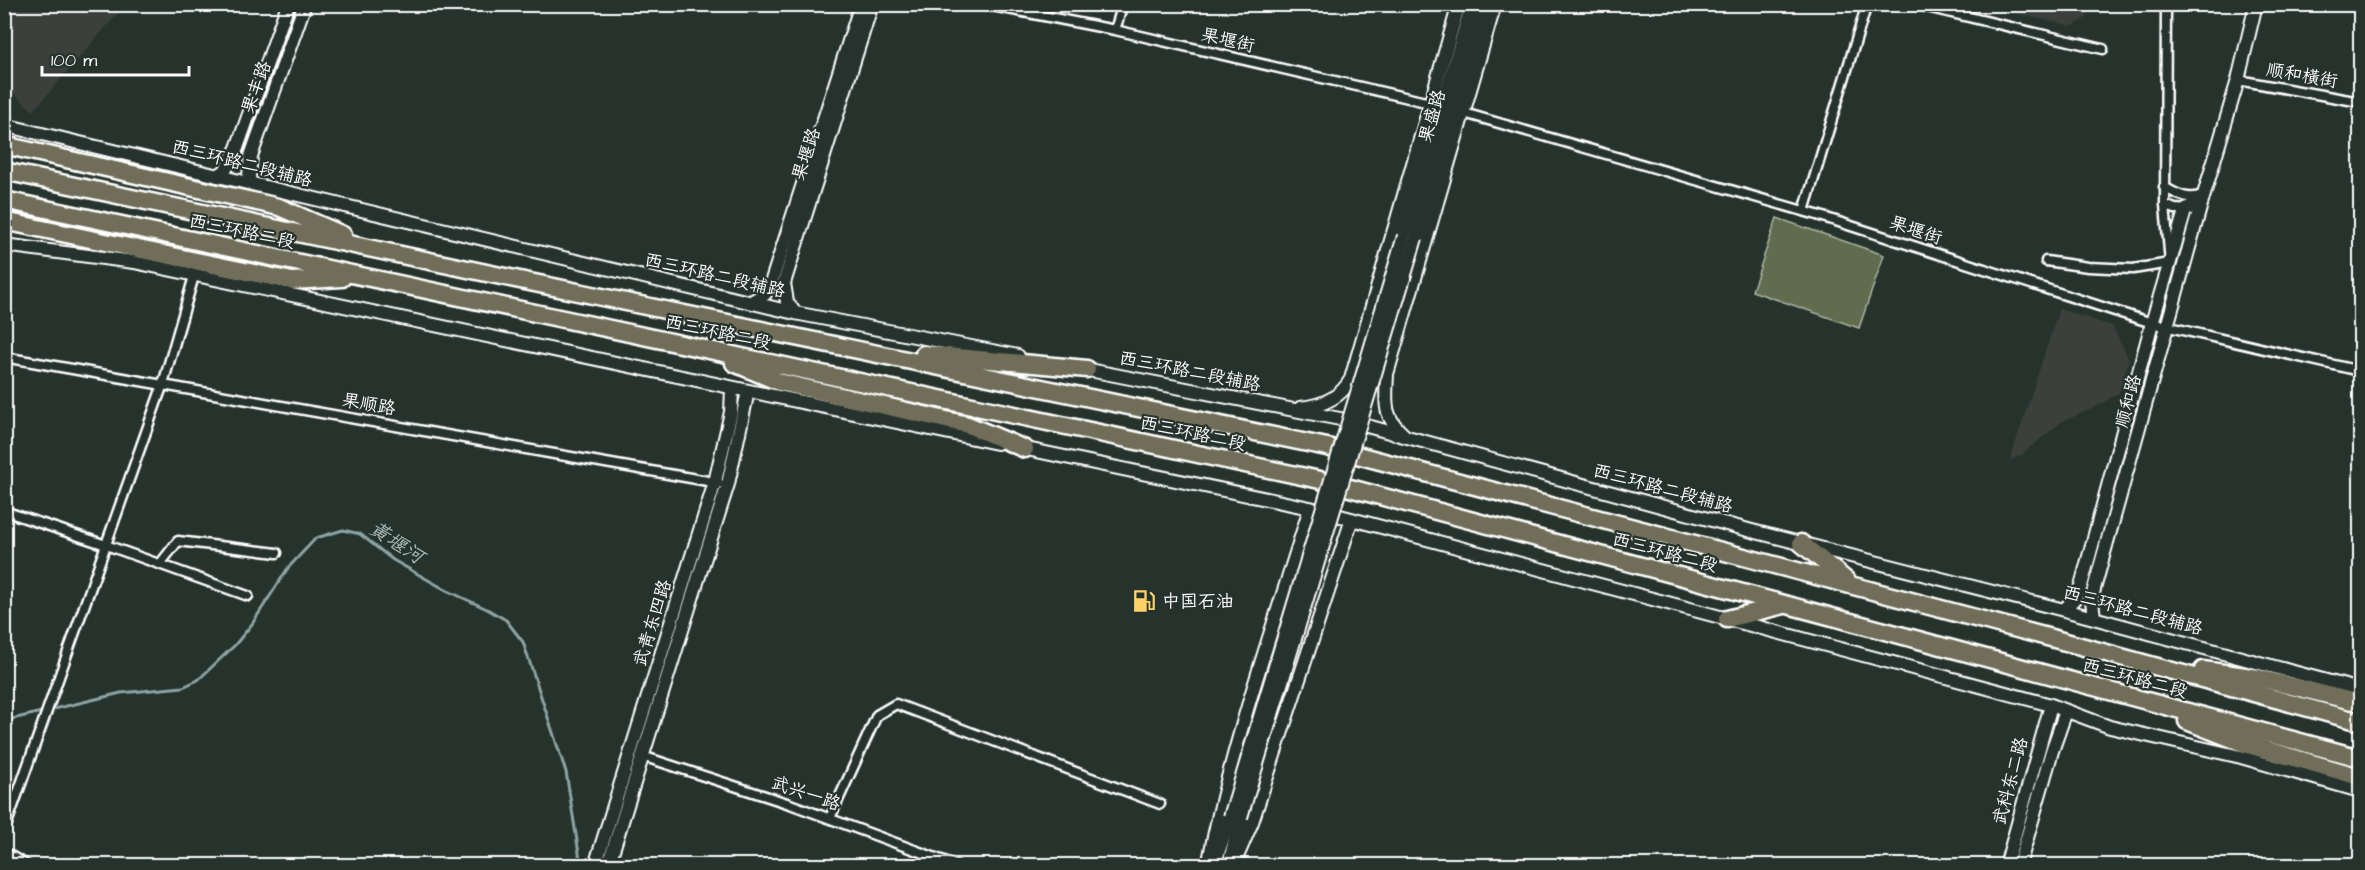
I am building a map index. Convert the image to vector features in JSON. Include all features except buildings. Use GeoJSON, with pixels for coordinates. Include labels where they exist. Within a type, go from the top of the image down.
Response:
{"type":"FeatureCollection","features":[{"type":"Feature","properties":{"kind":"highway"},"geometry":{"type":"LineString","coordinates":[[4,146],[279,207],[374,249]]}},
{"type":"Feature","properties":{"kind":"highway","name":"西三环路二段"},"geometry":{"type":"LineString","coordinates":[[4,171],[1327,447],[2361,722]]}},
{"type":"Feature","properties":{"kind":"highway","name":"西三环路二段"},"geometry":{"type":"LineString","coordinates":[[4,200],[1320,480],[2361,758]]}},
{"type":"Feature","properties":{"kind":"highway"},"geometry":{"type":"LineString","coordinates":[[4,221],[292,281],[363,277]]}},
{"type":"Feature","properties":{"kind":"highway"},"geometry":{"type":"LineString","coordinates":[[842,347],[1087,369]]}},
{"type":"Feature","properties":{"kind":"highway"},"geometry":{"type":"LineString","coordinates":[[700,348],[779,382],[968,425],[1025,449]]}},
{"type":"Feature","properties":{"kind":"highway"},"geometry":{"type":"LineString","coordinates":[[1801,543],[1853,586]]}},
{"type":"Feature","properties":{"kind":"highway"},"geometry":{"type":"LineString","coordinates":[[1726,619],[1785,604]]}},
{"type":"Feature","properties":{"kind":"highway"},"geometry":{"type":"LineString","coordinates":[[2127,659],[2259,678],[2361,702]]}},
{"type":"Feature","properties":{"kind":"highway"},"geometry":{"type":"LineString","coordinates":[[2117,693],[2243,743],[2309,764],[2361,777]]}},
{"type":"Feature","properties":{"kind":"main road","name":"果丰路"},"geometry":{"type":"LineString","coordinates":[[218,176],[225,171],[237,148],[288,4]]}},
{"type":"Feature","properties":{"kind":"main road","name":"果丰路"},"geometry":{"type":"LineString","coordinates":[[250,183],[251,156],[305,4]]}},
{"type":"Feature","properties":{"kind":"main road","name":"果堰路"},"geometry":{"type":"LineString","coordinates":[[751,302],[765,294],[772,280],[861,4]]}},
{"type":"Feature","properties":{"kind":"main road","name":"果堰路"},"geometry":{"type":"LineString","coordinates":[[795,313],[787,302],[784,283],[872,4]]}},
{"type":"Feature","properties":{"kind":"main road"},"geometry":{"type":"LineString","coordinates":[[1291,409],[1324,403],[1346,388],[1351,379],[1459,4]]}},
{"type":"Feature","properties":{"kind":"main road"},"geometry":{"type":"LineString","coordinates":[[1444,57],[1471,4]]}},
{"type":"Feature","properties":{"kind":"main road"},"geometry":{"type":"LineString","coordinates":[[1213,866],[1235,817],[1410,237],[1471,4]]}},
{"type":"Feature","properties":{"kind":"main road"},"geometry":{"type":"LineString","coordinates":[[1476,71],[1483,4]]}},
{"type":"Feature","properties":{"kind":"main road","name":"果盛路"},"geometry":{"type":"LineString","coordinates":[[1410,237],[1483,4]]}},
{"type":"Feature","properties":{"kind":"main road"},"geometry":{"type":"LineString","coordinates":[[1405,436],[1389,420],[1386,404],[1387,374],[1495,4]]}},
{"type":"Feature","properties":{"kind":"main road","name":"顺和路"},"geometry":{"type":"LineString","coordinates":[[2094,618],[2092,600],[2200,208],[2238,80],[2256,4]]}},
{"type":"Feature","properties":{"kind":"main road","name":"西三环路二段辅路"},"geometry":{"type":"LineString","coordinates":[[4,125],[795,313],[1345,420],[2361,690]]}},
{"type":"Feature","properties":{"kind":"main road"},"geometry":{"type":"LineString","coordinates":[[2185,211],[2205,194]]}},
{"type":"Feature","properties":{"kind":"main road","name":"顺和路"},"geometry":{"type":"LineString","coordinates":[[2064,610],[2075,598],[2081,586],[2152,323],[2185,211]]}},
{"type":"Feature","properties":{"kind":"main road"},"geometry":{"type":"LineString","coordinates":[[4,245],[134,262],[1310,508],[2051,705],[2110,727],[2241,757],[2361,790]]}},
{"type":"Feature","properties":{"kind":"main road","name":"武青东四路"},"geometry":{"type":"LineString","coordinates":[[595,866],[722,483],[732,388]]}},
{"type":"Feature","properties":{"kind":"main road","name":"武青东四路"},"geometry":{"type":"LineString","coordinates":[[608,866],[748,391]]}},
{"type":"Feature","properties":{"kind":"main road"},"geometry":{"type":"LineString","coordinates":[[1208,866],[1218,814],[1310,508]]}},
{"type":"Feature","properties":{"kind":"main road"},"geometry":{"type":"LineString","coordinates":[[1233,866],[1252,822],[1352,519]]}},
{"type":"Feature","properties":{"kind":"main road","name":"武科东二路"},"geometry":{"type":"LineString","coordinates":[[2006,866],[2051,705]]}},
{"type":"Feature","properties":{"kind":"main road","name":"武科东二路"},"geometry":{"type":"LineString","coordinates":[[2019,866],[2066,711]]}},
{"type":"Feature","properties":{"kind":"main road"},"geometry":{"type":"LineString","coordinates":[[1228,866],[1235,817]]}},
{"type":"Feature","properties":{"kind":"street","name":"果堰街"},"geometry":{"type":"LineString","coordinates":[[982,4],[1115,30],[1431,104]]}},
{"type":"Feature","properties":{"kind":"street"},"geometry":{"type":"LineString","coordinates":[[1115,30],[1123,4]]}},
{"type":"Feature","properties":{"kind":"street"},"geometry":{"type":"LineString","coordinates":[[1803,211],[1867,4]]}},
{"type":"Feature","properties":{"kind":"street"},"geometry":{"type":"LineString","coordinates":[[1914,4],[2103,49]]}},
{"type":"Feature","properties":{"kind":"street","name":"顺和路"},"geometry":{"type":"LineString","coordinates":[[2166,4],[2164,205],[2170,263]]}},
{"type":"Feature","properties":{"kind":"street","name":"顺和横街"},"geometry":{"type":"LineString","coordinates":[[2238,80],[2361,102]]}},
{"type":"Feature","properties":{"kind":"street","name":"果堰街"},"geometry":{"type":"LineString","coordinates":[[1464,113],[1803,211],[2152,323],[2361,371]]}},
{"type":"Feature","properties":{"kind":"street"},"geometry":{"type":"LineString","coordinates":[[2164,187],[2174,193],[2195,198],[2205,194]]}},
{"type":"Feature","properties":{"kind":"street"},"geometry":{"type":"LineString","coordinates":[[2164,205],[2185,211],[2200,208]]}},
{"type":"Feature","properties":{"kind":"street"},"geometry":{"type":"LineString","coordinates":[[2046,261],[2088,267],[2133,269],[2170,263]]}},
{"type":"Feature","properties":{"kind":"street"},"geometry":{"type":"LineString","coordinates":[[4,832],[163,384],[194,276]]}},
{"type":"Feature","properties":{"kind":"street","name":"果顺路"},"geometry":{"type":"LineString","coordinates":[[4,357],[722,483]]}},
{"type":"Feature","properties":{"kind":"street"},"geometry":{"type":"LineString","coordinates":[[4,511],[248,596]]}},
{"type":"Feature","properties":{"kind":"street"},"geometry":{"type":"LineString","coordinates":[[160,564],[178,541],[277,553]]}},
{"type":"Feature","properties":{"kind":"street"},"geometry":{"type":"LineString","coordinates":[[830,818],[877,715],[896,704],[1160,804]]}},
{"type":"Feature","properties":{"kind":"street","name":"武兴一路"},"geometry":{"type":"LineString","coordinates":[[642,756],[830,818],[958,866]]}},
{"type":"Feature","properties":{"kind":"street"},"geometry":{"type":"LineString","coordinates":[[4,852],[28,866]]}},
{"type":"Feature","properties":{"kind":"shaded area"},"geometry":{"type":"Polygon","coordinates":[[[5,4],[125,5],[33,111],[5,86],[5,4]]]}},
{"type":"Feature","properties":{"kind":"shaded area"},"geometry":{"type":"Polygon","coordinates":[[[1978,5],[2090,5],[2087,17],[2073,26],[1978,5]]]}},
{"type":"Feature","properties":{"kind":"shaded area"},"geometry":{"type":"Polygon","coordinates":[[[2059,309],[2112,326],[2129,359],[2119,393],[2096,407],[2061,422],[2021,455],[2010,460],[2059,309]]]}},
{"type":"Feature","properties":{"kind":"green space"},"geometry":{"type":"Polygon","coordinates":[[[1777,218],[1884,255],[1859,328],[1752,291],[1777,218]]]}},
{"type":"Feature","properties":{"kind":"waterway","name":"黄堰河"},"geometry":{"type":"LineString","coordinates":[[4,721],[121,693],[183,687],[198,680],[235,645],[252,624],[288,568],[316,538],[343,530],[360,534],[393,560],[506,620],[523,642],[566,772],[581,866]]}},
{"type":"Feature","properties":{"kind":"place","name":"中国石油"},"geometry":{"type":"Point","coordinates":[1144,601]}}]}
